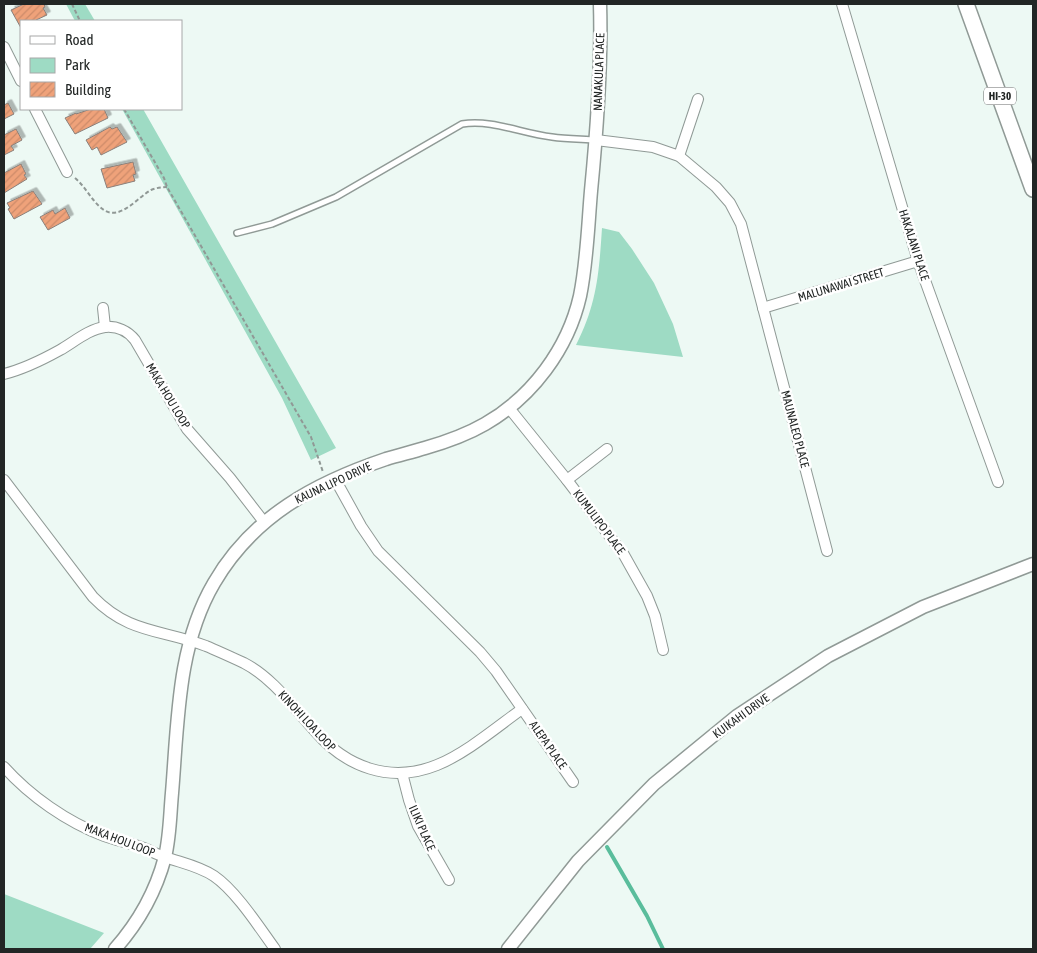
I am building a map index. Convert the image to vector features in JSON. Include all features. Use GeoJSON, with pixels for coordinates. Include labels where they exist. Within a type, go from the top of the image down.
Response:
{"type":"FeatureCollection","features":[{"type":"Feature","properties":{"kind":"main road","name":"HI-30"},"geometry":{"type":"LineString","coordinates":[[966,4],[1033,189]]}},
{"type":"Feature","properties":{"kind":"street","name":"NANAKULA PLACE"},"geometry":{"type":"LineString","coordinates":[[596,140],[600,61],[600,4]]}},
{"type":"Feature","properties":{"kind":"street","name":"HAKALANI PLACE"},"geometry":{"type":"LineString","coordinates":[[842,4],[918,261],[998,482]]}},
{"type":"Feature","properties":{"kind":"street"},"geometry":{"type":"LineString","coordinates":[[4,47],[20,79]]}},
{"type":"Feature","properties":{"kind":"street"},"geometry":{"type":"LineString","coordinates":[[596,140],[653,147],[679,156],[698,99]]}},
{"type":"Feature","properties":{"kind":"street"},"geometry":{"type":"LineString","coordinates":[[36,110],[67,172]]}},
{"type":"Feature","properties":{"kind":"street","name":"KAUNA LIPO DRIVE"},"geometry":{"type":"LineString","coordinates":[[115,949],[138,918],[150,896],[165,858],[170,824],[183,669],[200,610],[214,582],[252,533],[274,514],[302,496],[332,481],[387,459],[466,434],[509,408],[539,379],[564,340],[580,297],[584,275],[596,140]]}},
{"type":"Feature","properties":{"kind":"street","name":"MAUNALEO PLACE"},"geometry":{"type":"LineString","coordinates":[[679,156],[716,187],[730,203],[741,224],[827,551]]}},
{"type":"Feature","properties":{"kind":"street","name":"MALUNAWAI STREET"},"geometry":{"type":"LineString","coordinates":[[763,308],[918,261]]}},
{"type":"Feature","properties":{"kind":"street"},"geometry":{"type":"LineString","coordinates":[[4,374],[44,359],[94,330],[105,327],[102,308]]}},
{"type":"Feature","properties":{"kind":"street","name":"MAKA HOU LOOP"},"geometry":{"type":"LineString","coordinates":[[105,327],[127,332],[135,340],[187,429],[230,478],[264,522]]}},
{"type":"Feature","properties":{"kind":"street","name":"KUMULIPO PLACE"},"geometry":{"type":"LineString","coordinates":[[509,408],[610,536],[640,582],[655,616],[663,650]]}},
{"type":"Feature","properties":{"kind":"street"},"geometry":{"type":"LineString","coordinates":[[567,480],[606,449]]}},
{"type":"Feature","properties":{"kind":"street","name":"KINOHI LOA LOOP"},"geometry":{"type":"LineString","coordinates":[[4,480],[101,605],[118,618],[133,626],[205,646],[257,671],[278,689],[325,743],[344,758],[366,768],[390,773],[426,769],[449,760],[522,709]]}},
{"type":"Feature","properties":{"kind":"street"},"geometry":{"type":"LineString","coordinates":[[332,481],[388,563],[480,652],[522,709]]}},
{"type":"Feature","properties":{"kind":"street","name":"KUIKAHI DRIVE"},"geometry":{"type":"LineString","coordinates":[[508,949],[578,861],[654,784],[737,716],[828,656],[923,607],[1033,564]]}},
{"type":"Feature","properties":{"kind":"street","name":"ALEPA PLACE"},"geometry":{"type":"LineString","coordinates":[[522,709],[573,782]]}},
{"type":"Feature","properties":{"kind":"street","name":"MAKA HOU LOOP"},"geometry":{"type":"LineString","coordinates":[[4,767],[33,794],[59,813],[80,825],[104,836],[196,867],[219,880],[232,892],[275,949]]}},
{"type":"Feature","properties":{"kind":"street","name":"ILIKI PLACE"},"geometry":{"type":"LineString","coordinates":[[402,773],[418,826],[449,880]]}},
{"type":"Feature","properties":{"kind":"lane"},"geometry":{"type":"LineString","coordinates":[[237,233],[272,224],[336,197],[462,124],[484,123],[551,137],[596,140]]}},
{"type":"Feature","properties":{"kind":"path"},"geometry":{"type":"LineString","coordinates":[[72,4],[80,20]]}},
{"type":"Feature","properties":{"kind":"path"},"geometry":{"type":"LineString","coordinates":[[125,110],[311,437],[332,481]]}},
{"type":"Feature","properties":{"kind":"path"},"geometry":{"type":"LineString","coordinates":[[67,172],[82,184],[100,207],[112,213],[124,209],[150,191],[167,187]]}},
{"type":"Feature","properties":{"kind":"green space"},"geometry":{"type":"Polygon","coordinates":[[[66,4],[85,4],[94,20],[74,20],[66,4]]]}},
{"type":"Feature","properties":{"kind":"green space"},"geometry":{"type":"Polygon","coordinates":[[[123,110],[144,110],[336,448],[311,460],[282,398],[123,110]]]}},
{"type":"Feature","properties":{"kind":"green space"},"geometry":{"type":"Polygon","coordinates":[[[602,228],[619,232],[654,283],[673,324],[683,357],[576,345],[593,302],[600,260],[602,228]]]}},
{"type":"Feature","properties":{"kind":"green space"},"geometry":{"type":"Polygon","coordinates":[[[4,894],[104,933],[90,949],[4,949],[4,894]]]}},
{"type":"Feature","properties":{"kind":"building"},"geometry":{"type":"Polygon","coordinates":[[[24,4],[44,4],[45,7],[43,8],[47,15],[36,20],[20,20],[20,26],[11,10],[24,4]]]}},
{"type":"Feature","properties":{"kind":"building"},"geometry":{"type":"Polygon","coordinates":[[[8,103],[14,114],[4,119],[4,105],[8,103]]]}},
{"type":"Feature","properties":{"kind":"building"},"geometry":{"type":"Polygon","coordinates":[[[88,110],[104,110],[108,118],[75,134],[65,118],[88,110]]]}},
{"type":"Feature","properties":{"kind":"building"},"geometry":{"type":"Polygon","coordinates":[[[110,127],[112,129],[117,127],[127,142],[101,155],[97,147],[92,150],[86,140],[110,127]]]}},
{"type":"Feature","properties":{"kind":"building"},"geometry":{"type":"Polygon","coordinates":[[[16,129],[22,140],[11,146],[14,150],[4,155],[4,135],[16,129]]]}},
{"type":"Feature","properties":{"kind":"building"},"geometry":{"type":"Polygon","coordinates":[[[133,162],[136,174],[133,175],[135,181],[107,188],[101,169],[133,162]]]}},
{"type":"Feature","properties":{"kind":"building"},"geometry":{"type":"Polygon","coordinates":[[[21,164],[27,179],[4,193],[4,173],[21,164]]]}},
{"type":"Feature","properties":{"kind":"building"},"geometry":{"type":"Polygon","coordinates":[[[33,191],[42,204],[14,219],[7,203],[33,191]]]}},
{"type":"Feature","properties":{"kind":"building"},"geometry":{"type":"Polygon","coordinates":[[[65,208],[70,218],[48,230],[40,217],[53,210],[55,214],[65,208]]]}},
{"type":"Feature","properties":{"kind":"waterway"},"geometry":{"type":"LineString","coordinates":[[607,847],[647,916],[663,949]]}}]}
